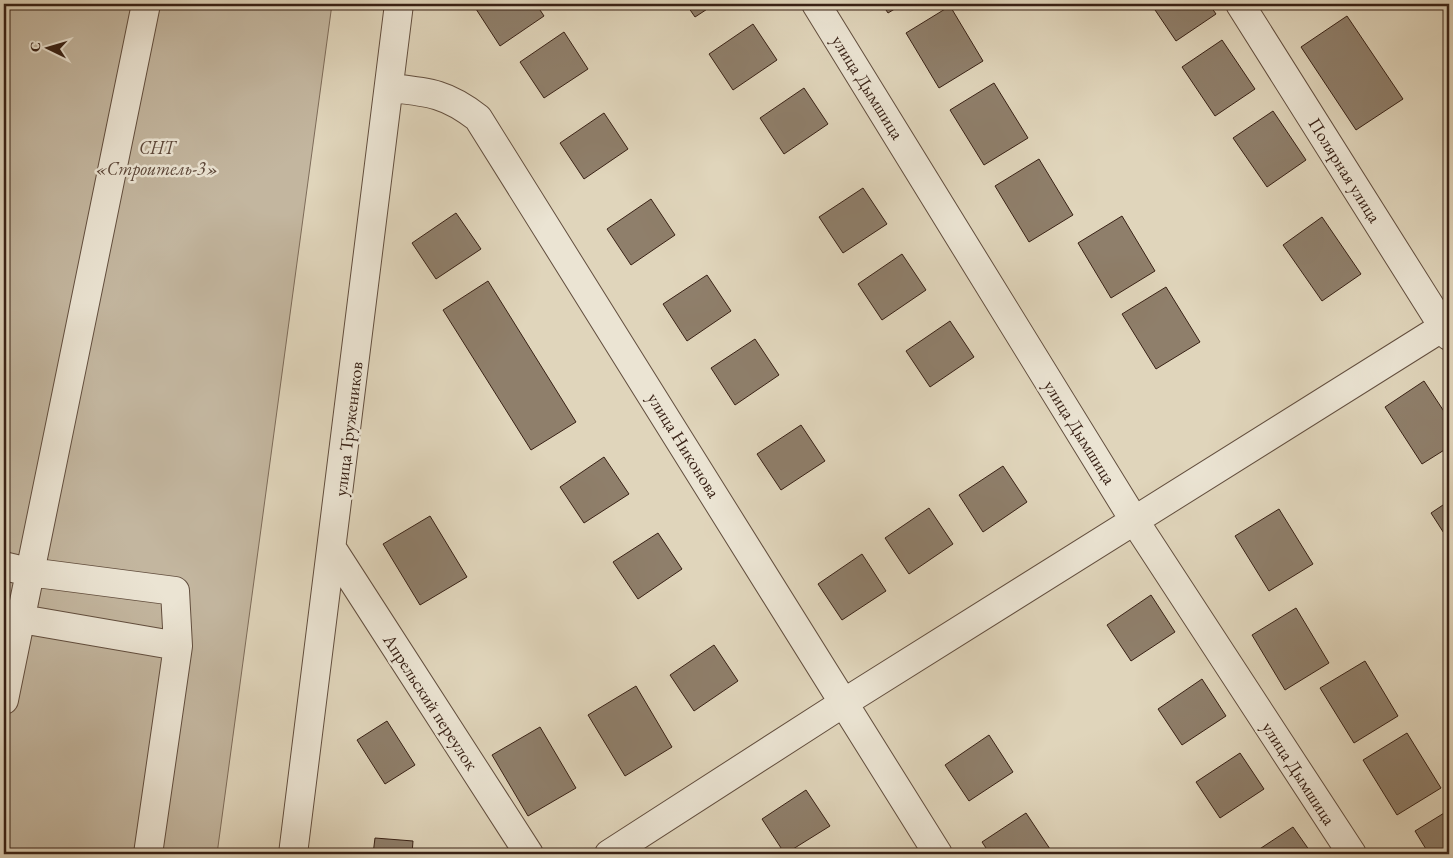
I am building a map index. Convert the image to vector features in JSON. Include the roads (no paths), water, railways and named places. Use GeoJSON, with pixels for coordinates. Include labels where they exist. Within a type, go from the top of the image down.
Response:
{"type":"FeatureCollection","features":[{"type":"Feature","properties":{"kind":"street"},"geometry":{"type":"LineString","coordinates":[[4,700],[17,569],[146,4]]}},
{"type":"Feature","properties":{"kind":"street","name":"улица Тружеников"},"geometry":{"type":"LineString","coordinates":[[293,854],[333,550],[399,4]]}},
{"type":"Feature","properties":{"kind":"street","name":"улица Дымшица"},"geometry":{"type":"LineString","coordinates":[[816,4],[1134,520],[1352,854]]}},
{"type":"Feature","properties":{"kind":"street","name":"Полярная улица"},"geometry":{"type":"LineString","coordinates":[[1240,4],[1446,332]]}},
{"type":"Feature","properties":{"kind":"street","name":"улица Никонова"},"geometry":{"type":"LineString","coordinates":[[390,88],[443,96],[459,103],[478,118],[845,702],[938,854]]}},
{"type":"Feature","properties":{"kind":"street"},"geometry":{"type":"LineString","coordinates":[[609,854],[845,702],[1134,520],[1446,332]]}},
{"type":"Feature","properties":{"kind":"street","name":"Апрельский переулок"},"geometry":{"type":"LineString","coordinates":[[333,550],[529,854]]}},
{"type":"Feature","properties":{"kind":"street"},"geometry":{"type":"LineString","coordinates":[[17,569],[175,590],[178,646],[148,854]]}},
{"type":"Feature","properties":{"kind":"street"},"geometry":{"type":"LineString","coordinates":[[12,617],[178,646]]}},
{"type":"Feature","properties":{"kind":"park label","name":"СНТ «Строитель-3»"},"geometry":{"type":"Point","coordinates":[157,157]}}]}
